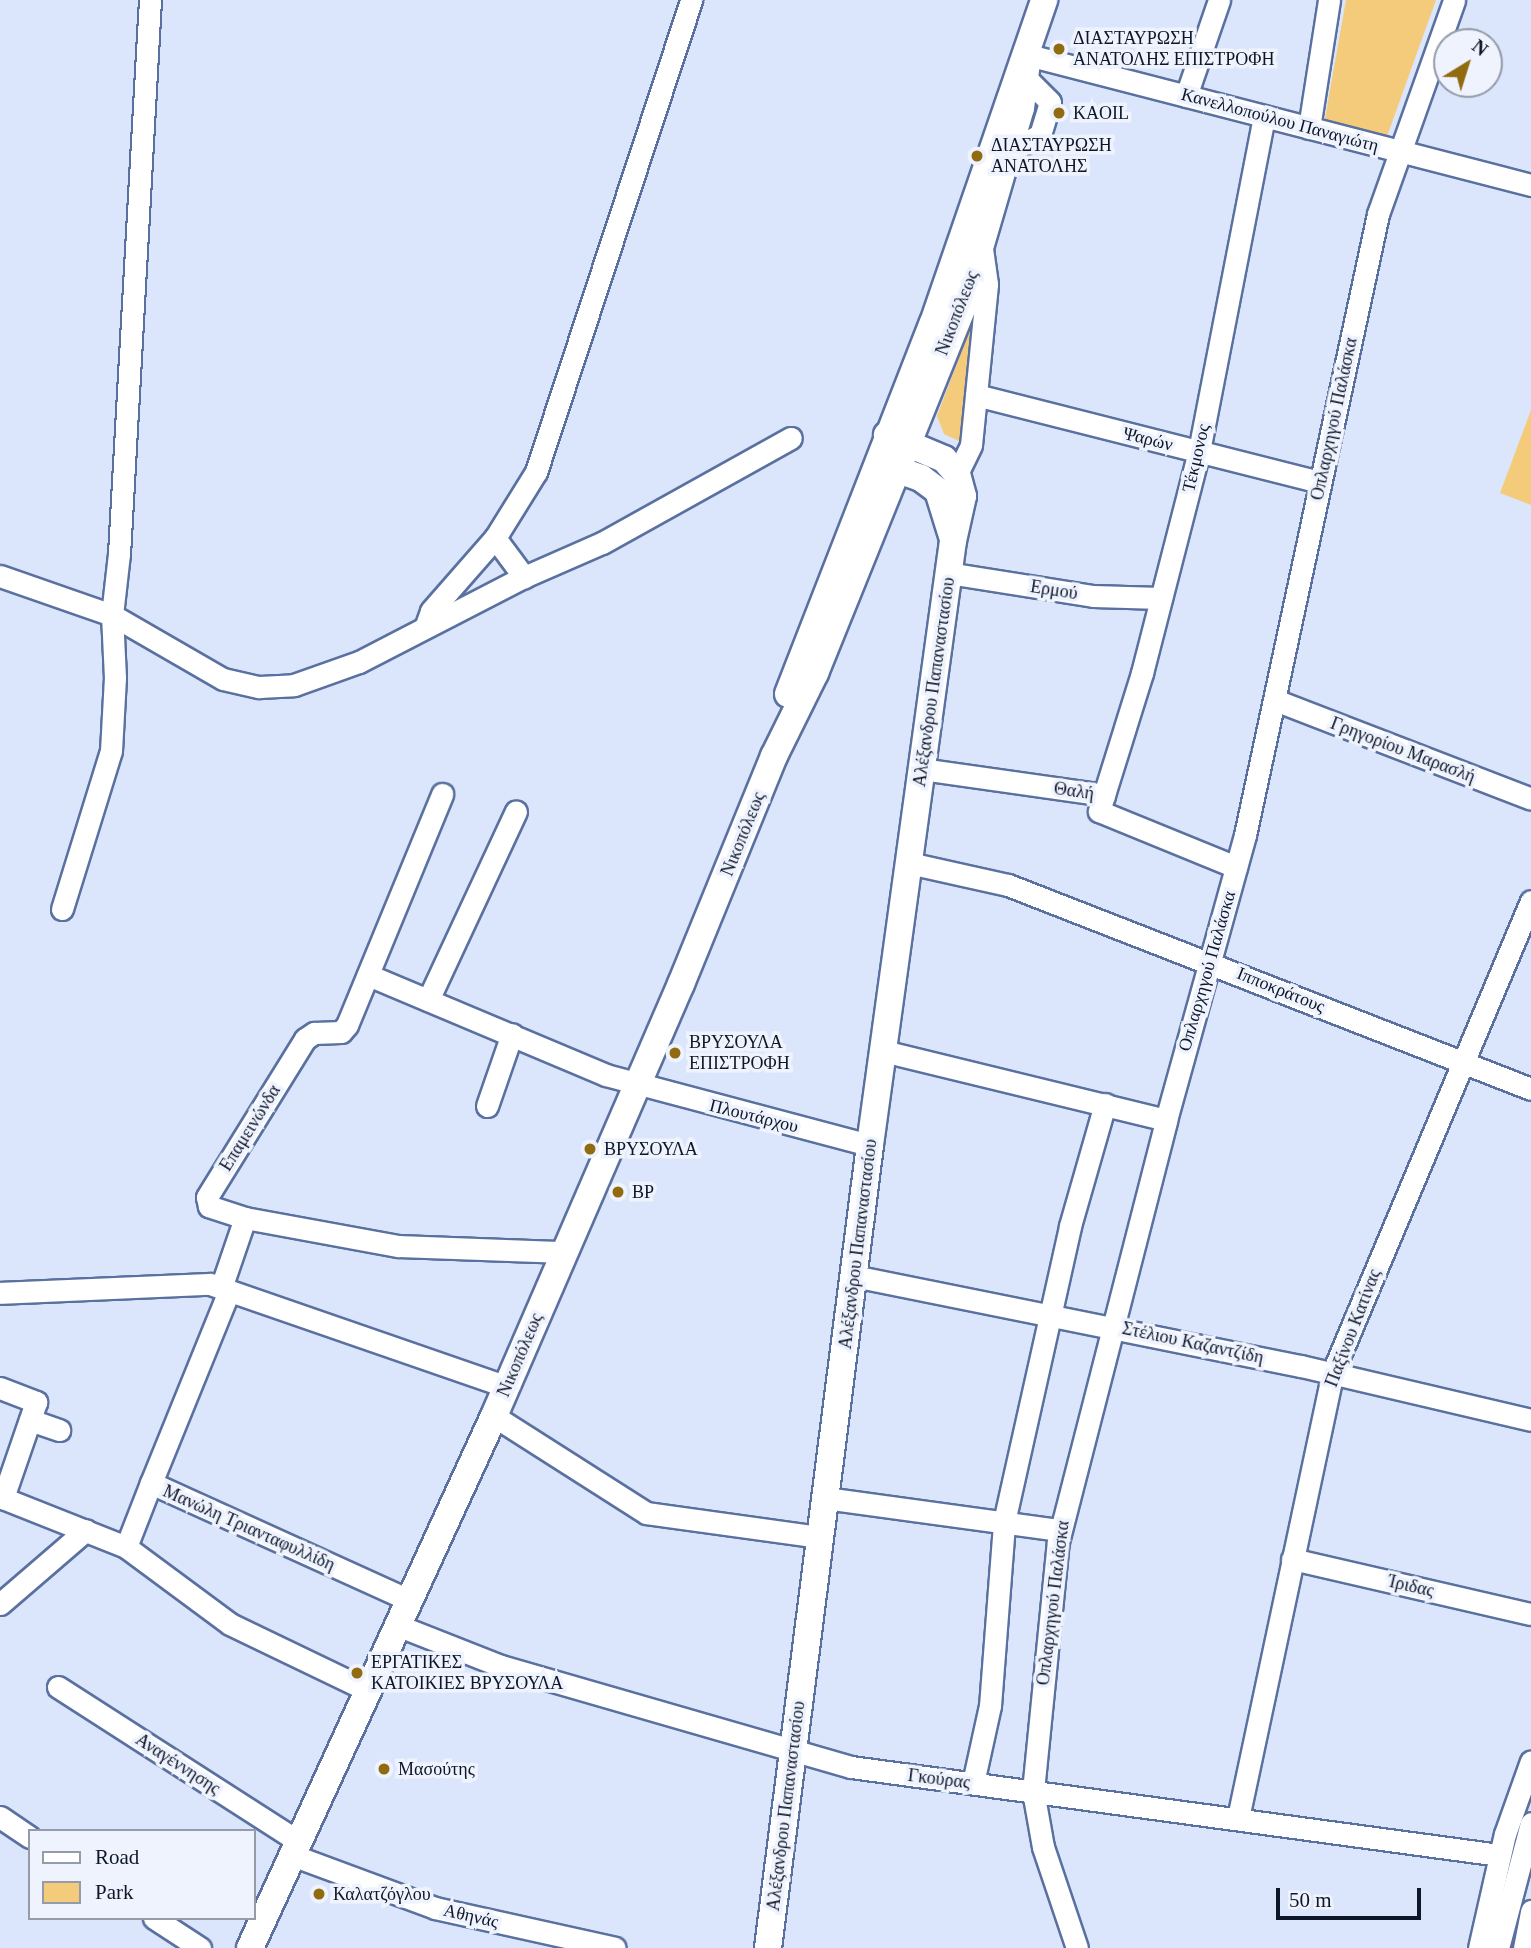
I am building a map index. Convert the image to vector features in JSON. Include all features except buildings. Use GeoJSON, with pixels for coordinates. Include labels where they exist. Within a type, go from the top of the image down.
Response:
{"type":"FeatureCollection","features":[{"type":"Feature","properties":{"kind":"main road","name":"Νικοπόλεως"},"geometry":{"type":"LineString","coordinates":[[774,755],[789,691],[982,247],[1009,152],[1044,0]]}},
{"type":"Feature","properties":{"kind":"main road","name":"Νικοπόλεως"},"geometry":{"type":"LineString","coordinates":[[897,439],[984,164],[1028,67]]}},
{"type":"Feature","properties":{"kind":"main road"},"geometry":{"type":"LineString","coordinates":[[897,439],[932,450],[957,474]]}},
{"type":"Feature","properties":{"kind":"main road","name":"Νικοπόλεως"},"geometry":{"type":"LineString","coordinates":[[250,1948],[494,1416],[638,1085],[774,755],[793,723],[884,502],[886,466]]}},
{"type":"Feature","properties":{"kind":"main road"},"geometry":{"type":"LineString","coordinates":[[886,466],[921,478],[938,491],[951,531]]}},
{"type":"Feature","properties":{"kind":"main road","name":"Αλέξανδρου Παπαναστασίου"},"geometry":{"type":"LineString","coordinates":[[768,1948],[870,1145],[948,573],[951,531],[963,496],[957,474]]}},
{"type":"Feature","properties":{"kind":"main road"},"geometry":{"type":"LineString","coordinates":[[884,502],[904,494],[922,496],[937,506],[951,531]]}},
{"type":"Feature","properties":{"kind":"street"},"geometry":{"type":"LineString","coordinates":[[62,909],[111,751],[115,678],[112,615],[119,554],[150,0]]}},
{"type":"Feature","properties":{"kind":"street"},"geometry":{"type":"LineString","coordinates":[[1186,96],[1219,0]]}},
{"type":"Feature","properties":{"kind":"street"},"geometry":{"type":"LineString","coordinates":[[1309,128],[1329,0]]}},
{"type":"Feature","properties":{"kind":"street","name":"Οπλαρχηγού Παλάσκα"},"geometry":{"type":"LineString","coordinates":[[1077,1948],[1043,1847],[1033,1791],[1060,1530],[1111,1326],[1237,867],[1378,214],[1398,151],[1454,0]]}},
{"type":"Feature","properties":{"kind":"street"},"geometry":{"type":"LineString","coordinates":[[426,625],[431,611],[495,538],[525,493],[542,455],[686,1]]}},
{"type":"Feature","properties":{"kind":"street","name":"Κανελλοπούλου Παναγιώτη"},"geometry":{"type":"LineString","coordinates":[[1028,67],[1186,96],[1531,185]]}},
{"type":"Feature","properties":{"kind":"street","name":"Τέκμονος"},"geometry":{"type":"LineString","coordinates":[[1104,795],[1161,598],[1199,451],[1264,116]]}},
{"type":"Feature","properties":{"kind":"street"},"geometry":{"type":"LineString","coordinates":[[957,474],[971,445],[987,284],[982,247]]}},
{"type":"Feature","properties":{"kind":"street","name":"Ψαρών"},"geometry":{"type":"LineString","coordinates":[[976,395],[1320,482]]}},
{"type":"Feature","properties":{"kind":"street"},"geometry":{"type":"LineString","coordinates":[[0,576],[112,615],[208,673],[260,687],[293,685],[338,671],[524,577],[603,543],[791,438]]}},
{"type":"Feature","properties":{"kind":"street"},"geometry":{"type":"LineString","coordinates":[[495,538],[524,577]]}},
{"type":"Feature","properties":{"kind":"street","name":"Ερμού"},"geometry":{"type":"LineString","coordinates":[[948,573],[1093,596],[1161,598]]}},
{"type":"Feature","properties":{"kind":"street","name":"Γρηγορίου Μαρασλή"},"geometry":{"type":"LineString","coordinates":[[1275,700],[1531,799]]}},
{"type":"Feature","properties":{"kind":"street","name":"Θαλή"},"geometry":{"type":"LineString","coordinates":[[922,769],[1104,795],[1099,811],[1237,867]]}},
{"type":"Feature","properties":{"kind":"street"},"geometry":{"type":"LineString","coordinates":[[368,975],[442,794]]}},
{"type":"Feature","properties":{"kind":"street"},"geometry":{"type":"LineString","coordinates":[[428,1000],[516,811]]}},
{"type":"Feature","properties":{"kind":"street","name":"Ιπποκράτους"},"geometry":{"type":"LineString","coordinates":[[909,863],[1008,885],[1531,1089]]}},
{"type":"Feature","properties":{"kind":"street","name":"Παξίνου Κατίνας"},"geometry":{"type":"LineString","coordinates":[[1238,1818],[1332,1374],[1531,901]]}},
{"type":"Feature","properties":{"kind":"street","name":"Πλουτάρχου"},"geometry":{"type":"LineString","coordinates":[[368,975],[638,1085],[870,1145]]}},
{"type":"Feature","properties":{"kind":"street","name":"Επαμεινώνδα"},"geometry":{"type":"LineString","coordinates":[[246,1218],[209,1206],[207,1197],[305,1039],[314,1033],[341,1032],[368,975]]}},
{"type":"Feature","properties":{"kind":"street"},"geometry":{"type":"LineString","coordinates":[[487,1106],[512,1034]]}},
{"type":"Feature","properties":{"kind":"street"},"geometry":{"type":"LineString","coordinates":[[883,1051],[1166,1120]]}},
{"type":"Feature","properties":{"kind":"street"},"geometry":{"type":"LineString","coordinates":[[973,1783],[990,1706],[1004,1522],[1083,1174],[1105,1104]]}},
{"type":"Feature","properties":{"kind":"street"},"geometry":{"type":"LineString","coordinates":[[151,1483],[225,1289],[246,1218],[408,1247],[565,1252]]}},
{"type":"Feature","properties":{"kind":"street","name":"Στέλιου Καζαντζίδη"},"geometry":{"type":"LineString","coordinates":[[853,1276],[1111,1326],[1531,1420]]}},
{"type":"Feature","properties":{"kind":"street"},"geometry":{"type":"LineString","coordinates":[[0,1293],[189,1283],[225,1289],[507,1387]]}},
{"type":"Feature","properties":{"kind":"street"},"geometry":{"type":"LineString","coordinates":[[0,1388],[36,1402],[2,1498],[125,1547],[230,1624],[367,1690]]}},
{"type":"Feature","properties":{"kind":"street"},"geometry":{"type":"LineString","coordinates":[[494,1416],[646,1513],[820,1536]]}},
{"type":"Feature","properties":{"kind":"street"},"geometry":{"type":"LineString","coordinates":[[30,1420],[59,1430]]}},
{"type":"Feature","properties":{"kind":"street","name":"Μανώλη Τριανταφυλλίδη"},"geometry":{"type":"LineString","coordinates":[[125,1547],[151,1483],[409,1600]]}},
{"type":"Feature","properties":{"kind":"street"},"geometry":{"type":"LineString","coordinates":[[825,1498],[1060,1530]]}},
{"type":"Feature","properties":{"kind":"street"},"geometry":{"type":"LineString","coordinates":[[0,1604],[86,1530]]}},
{"type":"Feature","properties":{"kind":"street","name":"Ίριδας"},"geometry":{"type":"LineString","coordinates":[[1292,1559],[1531,1614]]}},
{"type":"Feature","properties":{"kind":"street","name":"Γκούρας"},"geometry":{"type":"LineString","coordinates":[[397,1625],[501,1666],[739,1732],[793,1752],[851,1767],[1499,1855]]}},
{"type":"Feature","properties":{"kind":"street","name":"Αναγέννησης"},"geometry":{"type":"LineString","coordinates":[[58,1687],[295,1848]]}},
{"type":"Feature","properties":{"kind":"street"},"geometry":{"type":"LineString","coordinates":[[1479,1948],[1499,1855],[1531,1761]]}},
{"type":"Feature","properties":{"kind":"street"},"geometry":{"type":"LineString","coordinates":[[0,1818],[28,1836]]}},
{"type":"Feature","properties":{"kind":"street"},"geometry":{"type":"LineString","coordinates":[[1498,1948],[1531,1823]]}},
{"type":"Feature","properties":{"kind":"street","name":"Αθηνάς"},"geometry":{"type":"LineString","coordinates":[[295,1848],[435,1908],[615,1948]]}},
{"type":"Feature","properties":{"kind":"street"},"geometry":{"type":"LineString","coordinates":[[1524,1948],[1531,1911]]}},
{"type":"Feature","properties":{"kind":"street"},"geometry":{"type":"LineString","coordinates":[[157,1920],[200,1948]]}},
{"type":"Feature","properties":{"kind":"green space"},"geometry":{"type":"Polygon","coordinates":[[[1346,0],[1436,0],[1385,142],[1324,124],[1346,0]]]}},
{"type":"Feature","properties":{"kind":"green space"},"geometry":{"type":"Polygon","coordinates":[[[979,305],[961,442],[944,434],[937,416],[979,305]]]}},
{"type":"Feature","properties":{"kind":"green space"},"geometry":{"type":"Polygon","coordinates":[[[1531,410],[1531,505],[1500,493],[1531,410]]]}},
{"type":"Feature","properties":{"kind":"place","name":"ΔΙΑΣΤΑΥΡΩΣΗ ΑΝΑΤΟΛΗΣ ΕΠΙΣΤΡΟΦΗ"},"geometry":{"type":"Point","coordinates":[1059,49]}},
{"type":"Feature","properties":{"kind":"place","name":"KAOIL"},"geometry":{"type":"Point","coordinates":[1059,113]}},
{"type":"Feature","properties":{"kind":"place","name":"ΔΙΑΣΤΑΥΡΩΣΗ ΑΝΑΤΟΛΗΣ"},"geometry":{"type":"Point","coordinates":[977,156]}},
{"type":"Feature","properties":{"kind":"place","name":"ΒΡΥΣΟΥΛΑ ΕΠΙΣΤΡΟΦΗ"},"geometry":{"type":"Point","coordinates":[675,1053]}},
{"type":"Feature","properties":{"kind":"place","name":"ΒΡΥΣΟΥΛΑ"},"geometry":{"type":"Point","coordinates":[590,1149]}},
{"type":"Feature","properties":{"kind":"place","name":"BP"},"geometry":{"type":"Point","coordinates":[618,1192]}},
{"type":"Feature","properties":{"kind":"place","name":"ΕΡΓΑΤΙΚΕΣ ΚΑΤΟΙΚΙΕΣ ΒΡΥΣΟΥΛΑ"},"geometry":{"type":"Point","coordinates":[357,1673]}},
{"type":"Feature","properties":{"kind":"place","name":"Μασούτης"},"geometry":{"type":"Point","coordinates":[384,1769]}},
{"type":"Feature","properties":{"kind":"place","name":"Καλατζόγλου"},"geometry":{"type":"Point","coordinates":[319,1894]}}]}
